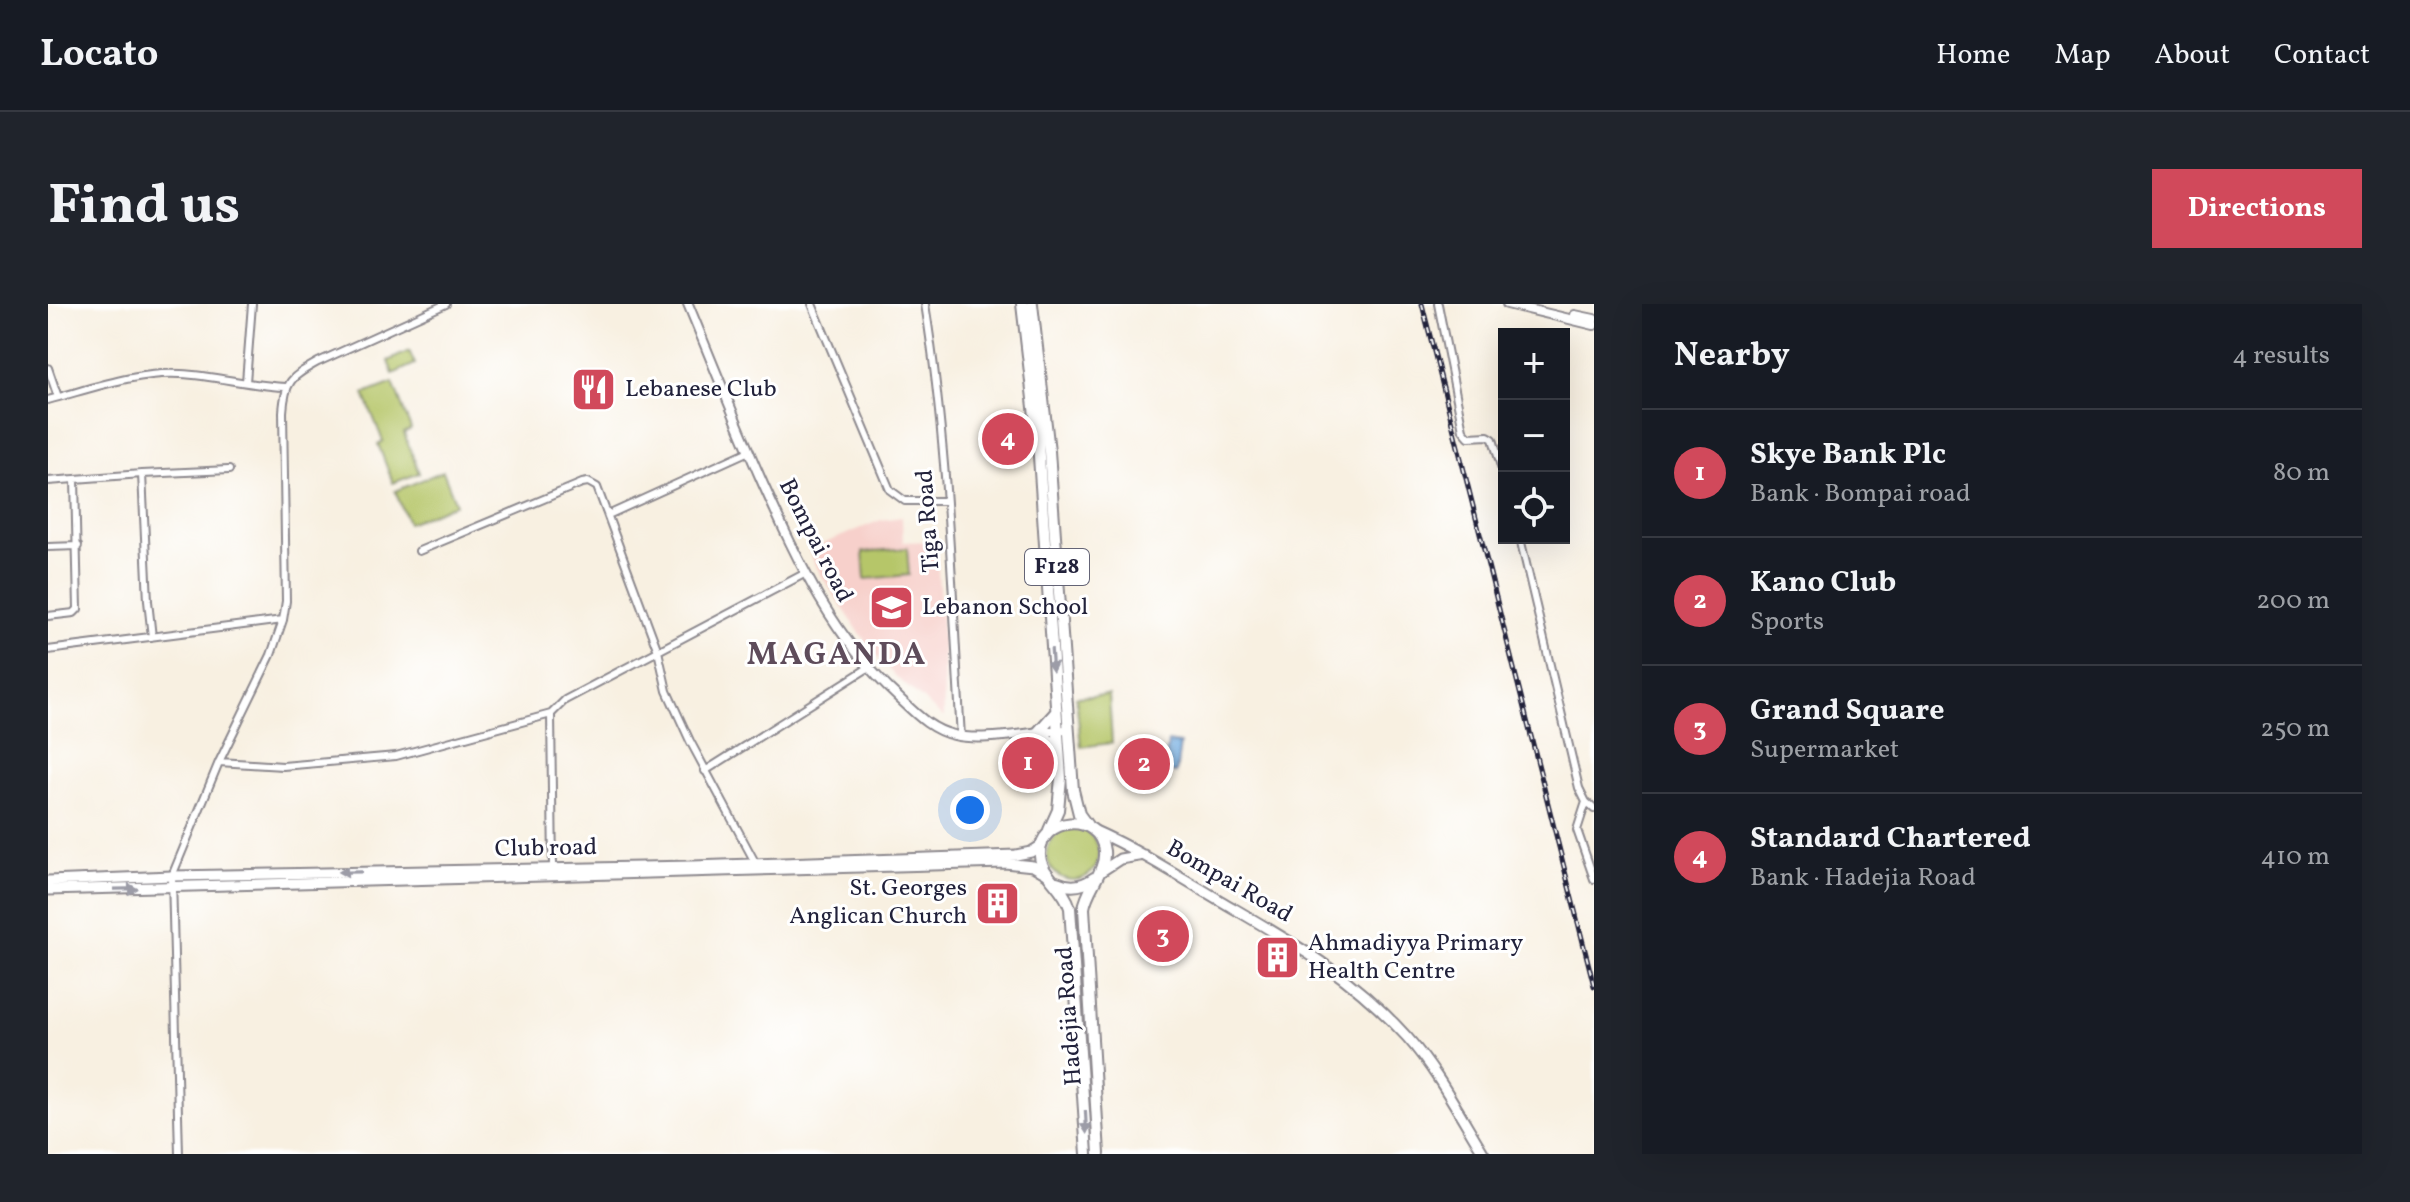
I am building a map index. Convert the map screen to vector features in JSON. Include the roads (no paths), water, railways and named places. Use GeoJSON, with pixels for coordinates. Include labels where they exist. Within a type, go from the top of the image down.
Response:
{"type":"FeatureCollection","features":[{"type":"Feature","properties":{"kind":"main road","name":"F128"},"geometry":{"type":"LineString","coordinates":[[1022,304],[1038,442],[1058,746],[1060,796],[1054,823],[1044,840],[1040,856],[1051,877]]}},
{"type":"Feature","properties":{"kind":"main road","name":"F128"},"geometry":{"type":"LineString","coordinates":[[1032,304],[1049,451],[1075,803],[1104,850],[1104,862],[1097,874]]}},
{"type":"Feature","properties":{"kind":"main road"},"geometry":{"type":"LineString","coordinates":[[1056,712],[1038,732],[1058,746]]}},
{"type":"Feature","properties":{"kind":"main road"},"geometry":{"type":"LineString","coordinates":[[1044,840],[1061,824],[1079,823],[1090,828]]}},
{"type":"Feature","properties":{"kind":"main road","name":"Bompai Road"},"geometry":{"type":"LineString","coordinates":[[1090,828],[1144,855],[1297,945],[1366,995],[1424,1059],[1484,1154]]}},
{"type":"Feature","properties":{"kind":"main road","name":"Club road"},"geometry":{"type":"LineString","coordinates":[[48,881],[925,862],[1016,855],[1031,852],[1044,840]]}},
{"type":"Feature","properties":{"kind":"main road"},"geometry":{"type":"LineString","coordinates":[[48,890],[925,862],[1033,866],[1071,887],[1088,882],[1120,859],[1144,855]]}},
{"type":"Feature","properties":{"kind":"main road","name":"Hadejia Road"},"geometry":{"type":"LineString","coordinates":[[1097,874],[1085,896],[1084,923],[1099,1154]]}},
{"type":"Feature","properties":{"kind":"main road","name":"Hadejia Road"},"geometry":{"type":"LineString","coordinates":[[1051,877],[1067,896],[1073,923],[1087,1154]]}},
{"type":"Feature","properties":{"kind":"street"},"geometry":{"type":"LineString","coordinates":[[246,382],[252,306],[260,304]]}},
{"type":"Feature","properties":{"kind":"street"},"geometry":{"type":"LineString","coordinates":[[179,1154],[172,876],[219,762],[271,655],[283,620],[286,601],[283,412],[286,387],[290,380],[309,367],[446,304]]}},
{"type":"Feature","properties":{"kind":"street","name":"Bompai road"},"geometry":{"type":"LineString","coordinates":[[688,304],[804,574],[829,617],[868,668],[923,720],[936,729],[961,737],[1069,730]]}},
{"type":"Feature","properties":{"kind":"street"},"geometry":{"type":"LineString","coordinates":[[812,304],[890,490],[905,501],[946,501]]}},
{"type":"Feature","properties":{"kind":"street","name":"Tiga Road"},"geometry":{"type":"LineString","coordinates":[[925,304],[934,359],[946,501],[961,737]]}},
{"type":"Feature","properties":{"kind":"street"},"geometry":{"type":"LineString","coordinates":[[1438,304],[1463,430],[1469,437],[1488,436],[1493,439],[1503,472]]}},
{"type":"Feature","properties":{"kind":"street"},"geometry":{"type":"LineString","coordinates":[[1507,304],[1594,322]]}},
{"type":"Feature","properties":{"kind":"street"},"geometry":{"type":"LineString","coordinates":[[1529,304],[1594,322]]}},
{"type":"Feature","properties":{"kind":"street"},"geometry":{"type":"LineString","coordinates":[[48,368],[58,397]]}},
{"type":"Feature","properties":{"kind":"street"},"geometry":{"type":"LineString","coordinates":[[48,400],[153,374],[179,373],[286,387]]}},
{"type":"Feature","properties":{"kind":"street"},"geometry":{"type":"LineString","coordinates":[[608,515],[749,451]]}},
{"type":"Feature","properties":{"kind":"street"},"geometry":{"type":"LineString","coordinates":[[48,481],[229,470]]}},
{"type":"Feature","properties":{"kind":"street"},"geometry":{"type":"LineString","coordinates":[[142,474],[152,637]]}},
{"type":"Feature","properties":{"kind":"street"},"geometry":{"type":"LineString","coordinates":[[48,616],[78,612],[75,479]]}},
{"type":"Feature","properties":{"kind":"street"},"geometry":{"type":"LineString","coordinates":[[419,551],[582,483],[588,482],[597,487],[658,651],[667,691],[705,771],[756,864]]}},
{"type":"Feature","properties":{"kind":"street"},"geometry":{"type":"LineString","coordinates":[[1521,544],[1579,788],[1586,802],[1594,809]]}},
{"type":"Feature","properties":{"kind":"street"},"geometry":{"type":"LineString","coordinates":[[48,547],[78,546]]}},
{"type":"Feature","properties":{"kind":"street"},"geometry":{"type":"LineString","coordinates":[[219,762],[283,766],[396,756],[551,714],[565,700],[804,574]]}},
{"type":"Feature","properties":{"kind":"street"},"geometry":{"type":"LineString","coordinates":[[48,650],[283,620]]}},
{"type":"Feature","properties":{"kind":"street"},"geometry":{"type":"LineString","coordinates":[[705,771],[868,668]]}},
{"type":"Feature","properties":{"kind":"street"},"geometry":{"type":"LineString","coordinates":[[551,714],[560,872]]}},
{"type":"Feature","properties":{"kind":"street"},"geometry":{"type":"LineString","coordinates":[[1586,802],[1577,830],[1594,879]]}},
{"type":"Feature","properties":{"kind":"water"},"geometry":{"type":"Polygon","coordinates":[[[1168,742],[1180,744],[1176,773],[1164,771],[1168,742]]]}},
{"type":"Feature","properties":{"kind":"railway"},"geometry":{"type":"LineString","coordinates":[[1422,304],[1594,986]]}},
{"type":"Feature","properties":{"kind":"place","name":"Lebanese Club"},"geometry":{"type":"Point","coordinates":[594,390]}},
{"type":"Feature","properties":{"kind":"place","name":"Standard Chartered"},"geometry":{"type":"Point","coordinates":[1008,439]}},
{"type":"Feature","properties":{"kind":"place","name":"Lebanon School"},"geometry":{"type":"Point","coordinates":[891,608]}},
{"type":"Feature","properties":{"kind":"place","name":"Skye Bank Plc"},"geometry":{"type":"Point","coordinates":[1028,763]}},
{"type":"Feature","properties":{"kind":"place","name":"Kano Club"},"geometry":{"type":"Point","coordinates":[1144,764]}},
{"type":"Feature","properties":{"kind":"place","name":"St. Georges Anglican Church"},"geometry":{"type":"Point","coordinates":[998,903]}},
{"type":"Feature","properties":{"kind":"place","name":"Grand Square"},"geometry":{"type":"Point","coordinates":[1163,936]}},
{"type":"Feature","properties":{"kind":"place","name":"Ahmadiyya Primary Health Centre"},"geometry":{"type":"Point","coordinates":[1277,958]}},
{"type":"Feature","properties":{"kind":"district","name":"MAGANDA"},"geometry":{"type":"Point","coordinates":[837,656]}}]}
